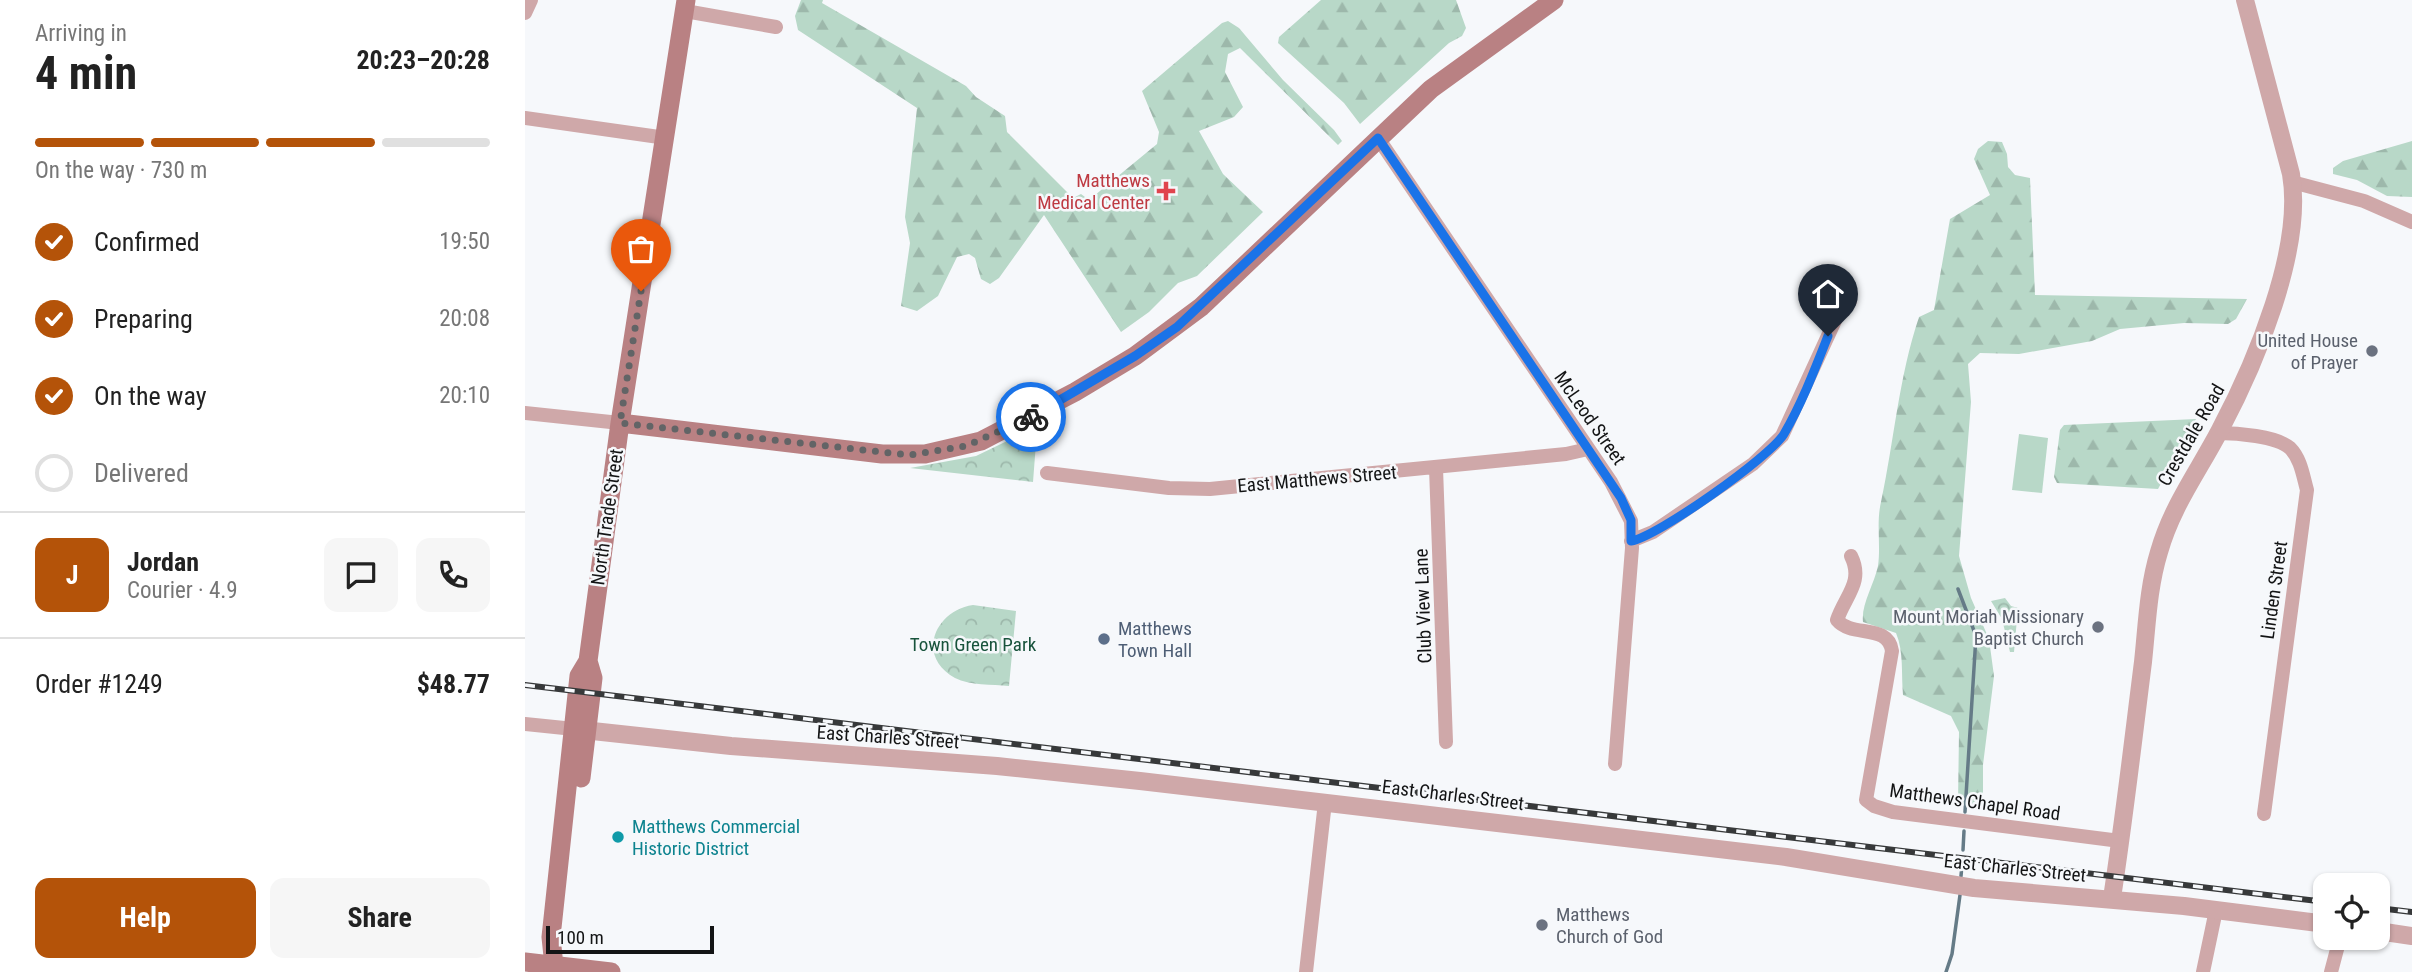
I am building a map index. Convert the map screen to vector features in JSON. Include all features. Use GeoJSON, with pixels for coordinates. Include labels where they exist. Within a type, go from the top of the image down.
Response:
{"type":"FeatureCollection","features":[{"type":"Feature","properties":{"kind":"main road"},"geometry":{"type":"LineString","coordinates":[[620,423],[882,454],[909,455],[952,450],[981,441],[1036,414],[1135,356],[1177,327],[1431,89],[1554,0]]}},
{"type":"Feature","properties":{"kind":"main road","name":"North Trade Street"},"geometry":{"type":"LineString","coordinates":[[553,969],[562,939],[580,729],[593,678],[588,661],[620,423],[686,6]]}},
{"type":"Feature","properties":{"kind":"main road"},"geometry":{"type":"LineString","coordinates":[[525,962],[553,969],[611,972]]}},
{"type":"Feature","properties":{"kind":"street"},"geometry":{"type":"LineString","coordinates":[[525,13],[531,0]]}},
{"type":"Feature","properties":{"kind":"street","name":"Crestdale Road"},"geometry":{"type":"LineString","coordinates":[[2112,898],[2155,565],[2170,516],[2249,374],[2271,312],[2287,243],[2292,182],[2245,0]]}},
{"type":"Feature","properties":{"kind":"street"},"geometry":{"type":"LineString","coordinates":[[686,6],[776,27]]}},
{"type":"Feature","properties":{"kind":"street"},"geometry":{"type":"LineString","coordinates":[[525,118],[666,138]]}},
{"type":"Feature","properties":{"kind":"street","name":"McLeod Street"},"geometry":{"type":"LineString","coordinates":[[1378,138],[1628,512],[1631,541],[1615,764]]}},
{"type":"Feature","properties":{"kind":"street"},"geometry":{"type":"LineString","coordinates":[[2292,182],[2364,201],[2412,222]]}},
{"type":"Feature","properties":{"kind":"street"},"geometry":{"type":"LineString","coordinates":[[1631,541],[1653,532],[1753,464],[1782,436],[1838,314],[1850,301]]}},
{"type":"Feature","properties":{"kind":"street"},"geometry":{"type":"LineString","coordinates":[[525,413],[620,423]]}},
{"type":"Feature","properties":{"kind":"street","name":"Linden Street"},"geometry":{"type":"LineString","coordinates":[[2218,433],[2244,433],[2289,447],[2300,464],[2307,490],[2264,814]]}},
{"type":"Feature","properties":{"kind":"street","name":"East Matthews Street"},"geometry":{"type":"LineString","coordinates":[[1047,473],[1193,490],[1436,468],[1566,454],[1588,449]]}},
{"type":"Feature","properties":{"kind":"street","name":"Club View Lane"},"geometry":{"type":"LineString","coordinates":[[1436,468],[1446,742]]}},
{"type":"Feature","properties":{"kind":"street","name":"Matthews Chapel Road"},"geometry":{"type":"LineString","coordinates":[[1851,556],[1856,565],[1857,581],[1843,601],[1837,620],[1845,628],[1881,634],[1889,641],[1892,651],[1866,800],[1874,806],[1893,812],[2120,841]]}},
{"type":"Feature","properties":{"kind":"street"},"geometry":{"type":"LineString","coordinates":[[525,724],[580,729]]}},
{"type":"Feature","properties":{"kind":"street","name":"East Charles Street"},"geometry":{"type":"LineString","coordinates":[[580,729],[731,746],[997,766],[1325,802],[1786,857],[1973,888],[2112,898],[2313,922]]}},
{"type":"Feature","properties":{"kind":"street"},"geometry":{"type":"LineString","coordinates":[[1306,972],[1325,802]]}},
{"type":"Feature","properties":{"kind":"street"},"geometry":{"type":"LineString","coordinates":[[2203,972],[2215,909]]}},
{"type":"Feature","properties":{"kind":"street"},"geometry":{"type":"LineString","coordinates":[[2390,933],[2412,936]]}},
{"type":"Feature","properties":{"kind":"street"},"geometry":{"type":"LineString","coordinates":[[2331,972],[2337,950]]}},
{"type":"Feature","properties":{"kind":"green space"},"geometry":{"type":"Polygon","coordinates":[[[801,0],[823,0],[822,3],[966,86],[976,97],[1005,116],[1007,132],[1073,198],[1081,194],[1089,200],[1157,144],[1159,132],[1142,91],[1222,23],[1228,21],[1239,28],[1283,80],[1342,141],[1338,145],[1240,48],[1228,54],[1225,72],[1243,107],[1234,117],[1199,131],[1223,174],[1263,212],[1197,276],[1178,283],[1149,312],[1121,332],[1044,215],[999,278],[990,284],[981,279],[975,258],[969,254],[957,257],[938,296],[917,311],[901,306],[910,243],[905,217],[917,108],[798,30],[795,16],[801,0]]]}},
{"type":"Feature","properties":{"kind":"green space"},"geometry":{"type":"Polygon","coordinates":[[[1321,0],[1456,0],[1466,28],[1462,36],[1449,43],[1360,124],[1344,103],[1278,43],[1279,37],[1321,0]]]}},
{"type":"Feature","properties":{"kind":"green space"},"geometry":{"type":"Polygon","coordinates":[[[1988,141],[2002,142],[2008,167],[2015,175],[2030,178],[2035,295],[2247,299],[2236,319],[2228,324],[2184,323],[2120,329],[2092,341],[2019,354],[1980,353],[1968,364],[1971,402],[1959,556],[1971,598],[1989,639],[1994,676],[1983,765],[1983,805],[1958,804],[1959,732],[1951,716],[1903,695],[1901,655],[1896,633],[1863,622],[1863,615],[1878,566],[1880,510],[1912,339],[1919,317],[1934,310],[1950,219],[1990,195],[1974,159],[1978,149],[1988,141]]]}},
{"type":"Feature","properties":{"kind":"green space"},"geometry":{"type":"Polygon","coordinates":[[[2412,141],[2412,197],[2387,196],[2357,180],[2333,174],[2333,168],[2343,161],[2412,141]]]}},
{"type":"Feature","properties":{"kind":"green space"},"geometry":{"type":"Polygon","coordinates":[[[2196,419],[2158,489],[2057,483],[2054,477],[2060,430],[2064,425],[2196,419]]]}},
{"type":"Feature","properties":{"kind":"green space"},"geometry":{"type":"Polygon","coordinates":[[[1030,430],[1036,443],[1033,482],[910,468],[976,456],[1030,430]]]}},
{"type":"Feature","properties":{"kind":"green space"},"geometry":{"type":"Polygon","coordinates":[[[2019,434],[2048,438],[2042,493],[2012,490],[2019,434]]]}},
{"type":"Feature","properties":{"kind":"green space"},"geometry":{"type":"Polygon","coordinates":[[[2005,598],[2011,606],[2018,608],[2014,652],[2010,652],[2002,619],[1991,601],[2005,598]]]}},
{"type":"Feature","properties":{"kind":"green space","name":"Town Green Park"},"geometry":{"type":"Polygon","coordinates":[[[973,605],[1016,611],[1009,686],[961,681],[943,669],[936,659],[933,647],[940,625],[959,609],[973,605]]]}},
{"type":"Feature","properties":{"kind":"waterway"},"geometry":{"type":"LineString","coordinates":[[1958,589],[1976,636],[1965,812]]}},
{"type":"Feature","properties":{"kind":"waterway"},"geometry":{"type":"LineString","coordinates":[[1963,850],[1964,831]]}},
{"type":"Feature","properties":{"kind":"waterway"},"geometry":{"type":"LineString","coordinates":[[1961,876],[1962,865]]}},
{"type":"Feature","properties":{"kind":"waterway"},"geometry":{"type":"LineString","coordinates":[[1946,972],[1952,954],[1960,895]]}},
{"type":"Feature","properties":{"kind":"railway"},"geometry":{"type":"LineString","coordinates":[[525,685],[2313,900]]}},
{"type":"Feature","properties":{"kind":"railway"},"geometry":{"type":"LineString","coordinates":[[2390,909],[2412,912]]}},
{"type":"Feature","properties":{"kind":"way so far"},"geometry":{"type":"LineString","coordinates":[[641,291],[620,423],[909,455],[966,446],[1031,417]]}},
{"type":"Feature","properties":{"kind":"place","name":"Matthews Medical Center"},"geometry":{"type":"Point","coordinates":[1166,191]}},
{"type":"Feature","properties":{"kind":"place","name":"United House of Prayer"},"geometry":{"type":"Point","coordinates":[2372,351]}},
{"type":"Feature","properties":{"kind":"place","name":"Mount Moriah Missionary Baptist Church"},"geometry":{"type":"Point","coordinates":[2098,627]}},
{"type":"Feature","properties":{"kind":"place","name":"Matthews Town Hall"},"geometry":{"type":"Point","coordinates":[1104,639]}},
{"type":"Feature","properties":{"kind":"place","name":"Matthews Commercial Historic District"},"geometry":{"type":"Point","coordinates":[618,837]}},
{"type":"Feature","properties":{"kind":"place","name":"Matthews Church of God"},"geometry":{"type":"Point","coordinates":[1542,925]}},
{"type":"Feature","properties":{"kind":"route"},"geometry":{"type":"LineString","coordinates":[[1031,417],[1135,356],[1177,327],[1378,138],[1611,482],[1631,520],[1631,541],[1653,532],[1753,464],[1782,436],[1828,336]]}}]}
